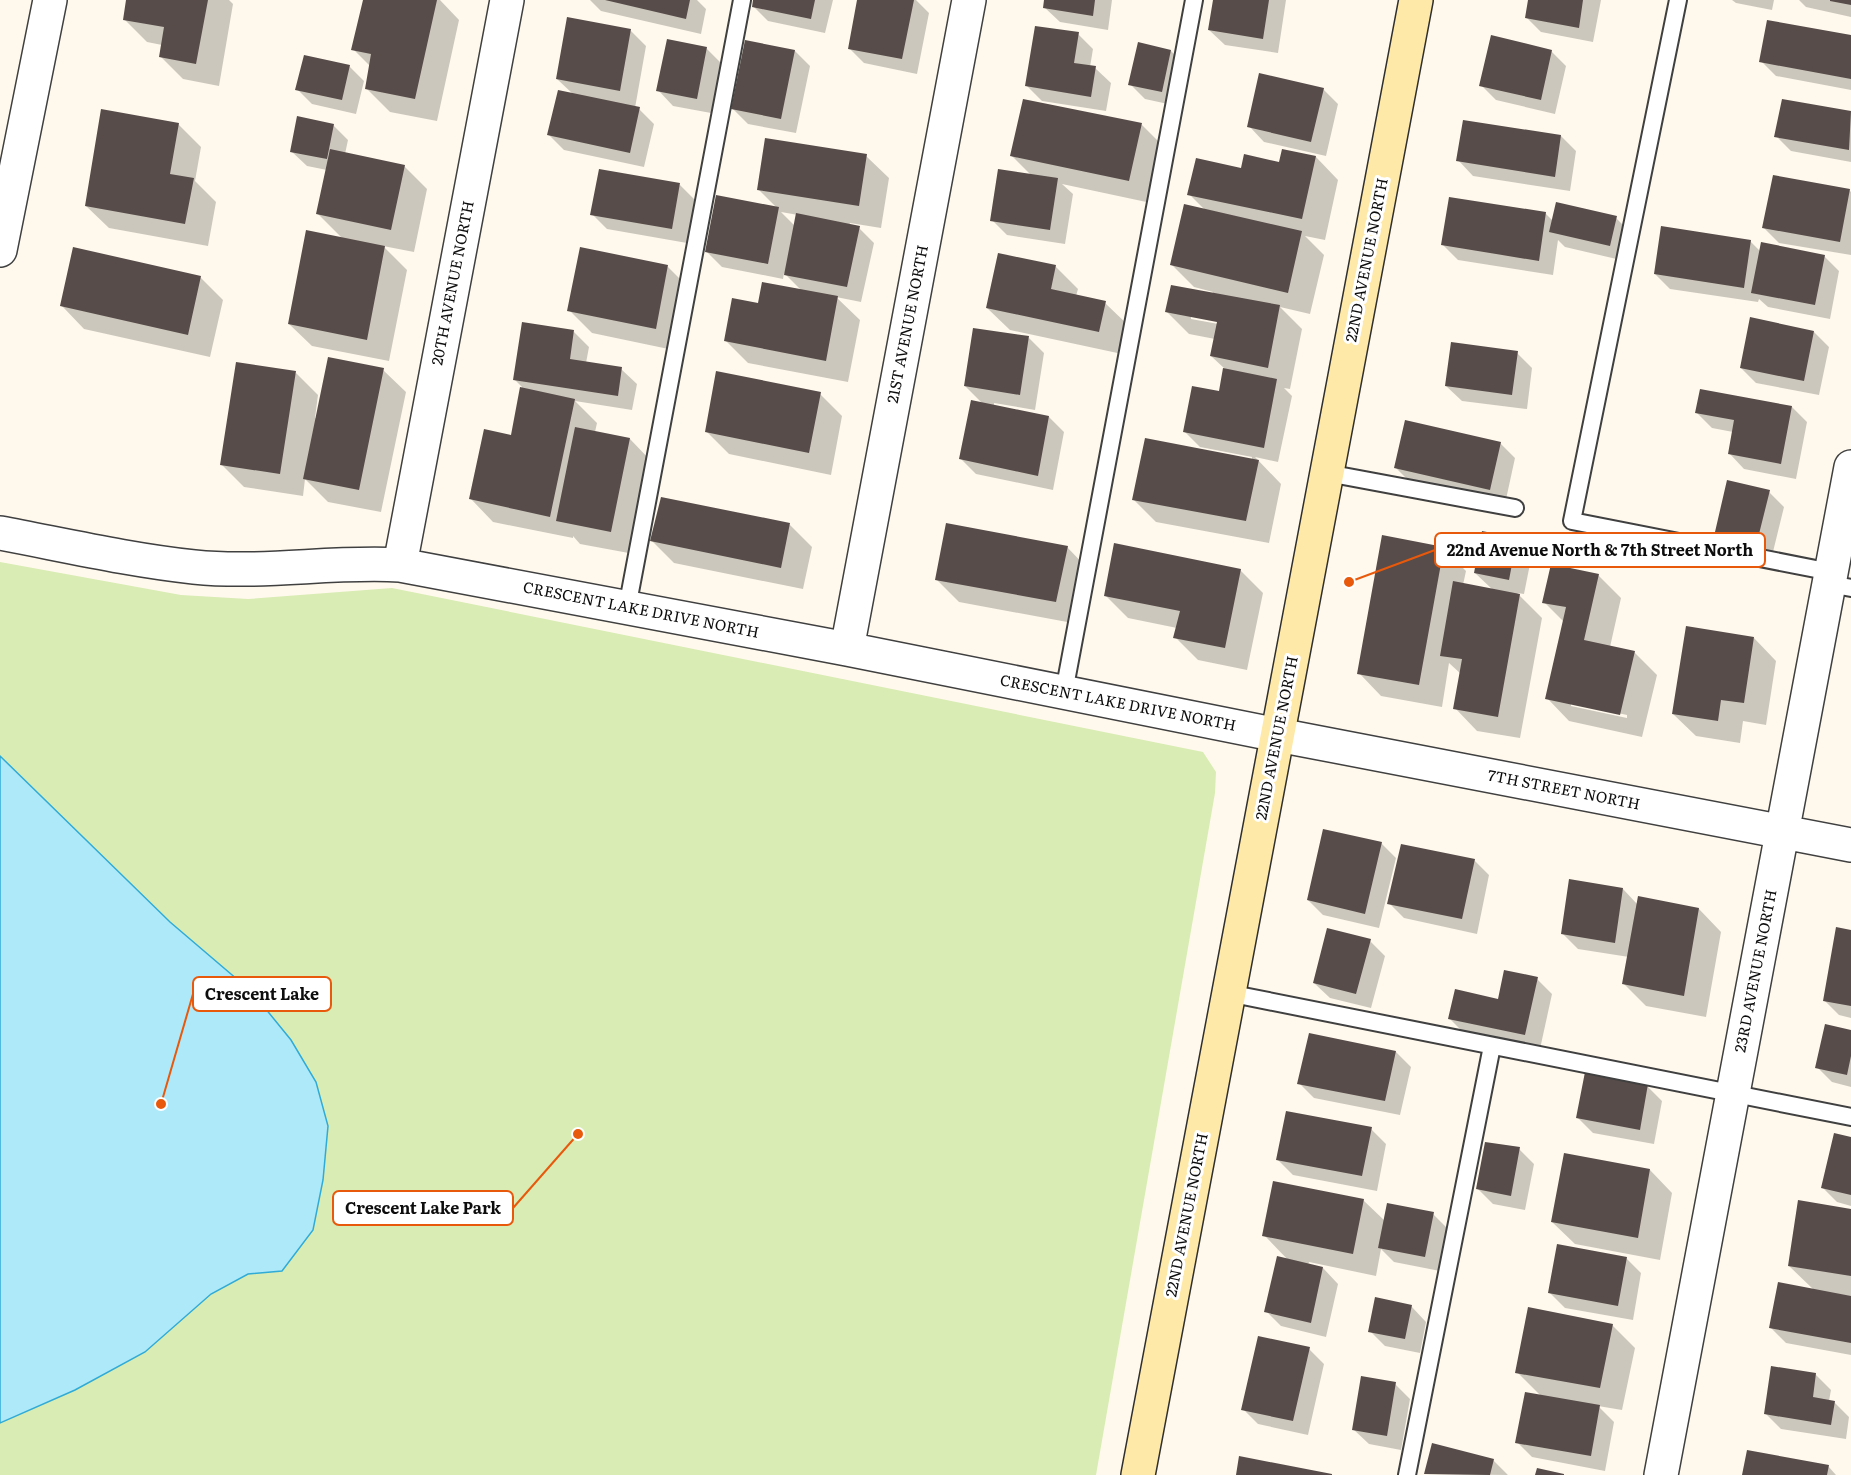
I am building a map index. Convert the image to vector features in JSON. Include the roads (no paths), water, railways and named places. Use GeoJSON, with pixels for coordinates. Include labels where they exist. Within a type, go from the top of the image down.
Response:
{"type":"FeatureCollection","features":[{"type":"Feature","properties":{"kind":"main road","name":"22ND AVENUE NORTH"},"geometry":{"type":"LineString","coordinates":[[1138,1475],[1416,0]]}},
{"type":"Feature","properties":{"kind":"street"},"geometry":{"type":"LineString","coordinates":[[0,250],[50,0]]}},
{"type":"Feature","properties":{"kind":"street","name":"20TH AVENUE NORTH"},"geometry":{"type":"LineString","coordinates":[[400,565],[507,0]]}},
{"type":"Feature","properties":{"kind":"street","name":"21ST AVENUE NORTH"},"geometry":{"type":"LineString","coordinates":[[847,649],[969,0]]}},
{"type":"Feature","properties":{"kind":"street","name":"23RD AVENUE NORTH"},"geometry":{"type":"LineString","coordinates":[[1661,1475],[1782,831],[1837,581],[1851,467]]}},
{"type":"Feature","properties":{"kind":"street","name":"CRESCENT LAKE DRIVE NORTH"},"geometry":{"type":"LineString","coordinates":[[0,533],[195,567],[255,570],[355,563],[400,565],[847,649],[1278,735]]}},
{"type":"Feature","properties":{"kind":"street","name":"7TH STREET NORTH"},"geometry":{"type":"LineString","coordinates":[[1278,735],[1851,844]]}},
{"type":"Feature","properties":{"kind":"lane"},"geometry":{"type":"LineString","coordinates":[[627,608],[742,0]]}},
{"type":"Feature","properties":{"kind":"lane"},"geometry":{"type":"LineString","coordinates":[[1064,692],[1194,0]]}},
{"type":"Feature","properties":{"kind":"lane"},"geometry":{"type":"LineString","coordinates":[[1678,0],[1572,521],[1837,581]]}},
{"type":"Feature","properties":{"kind":"lane"},"geometry":{"type":"LineString","coordinates":[[1327,473],[1515,508]]}},
{"type":"Feature","properties":{"kind":"lane"},"geometry":{"type":"LineString","coordinates":[[1228,993],[1851,1118]]}},
{"type":"Feature","properties":{"kind":"lane"},"geometry":{"type":"LineString","coordinates":[[1407,1475],[1492,1046]]}},
{"type":"Feature","properties":{"kind":"water"},"geometry":{"type":"Polygon","coordinates":[[[0,756],[170,922],[252,992],[291,1040],[316,1082],[328,1126],[323,1180],[313,1230],[282,1271],[248,1274],[211,1294],[145,1352],[75,1390],[0,1423],[0,756]]]}},
{"type":"Feature","properties":{"kind":"place","name":"22nd Avenue North & 7th Street North"},"geometry":{"type":"Point","coordinates":[1349,582]}},
{"type":"Feature","properties":{"kind":"place","name":"Crescent Lake"},"geometry":{"type":"Point","coordinates":[161,1104]}},
{"type":"Feature","properties":{"kind":"place","name":"Crescent Lake Park"},"geometry":{"type":"Point","coordinates":[578,1134]}}]}
